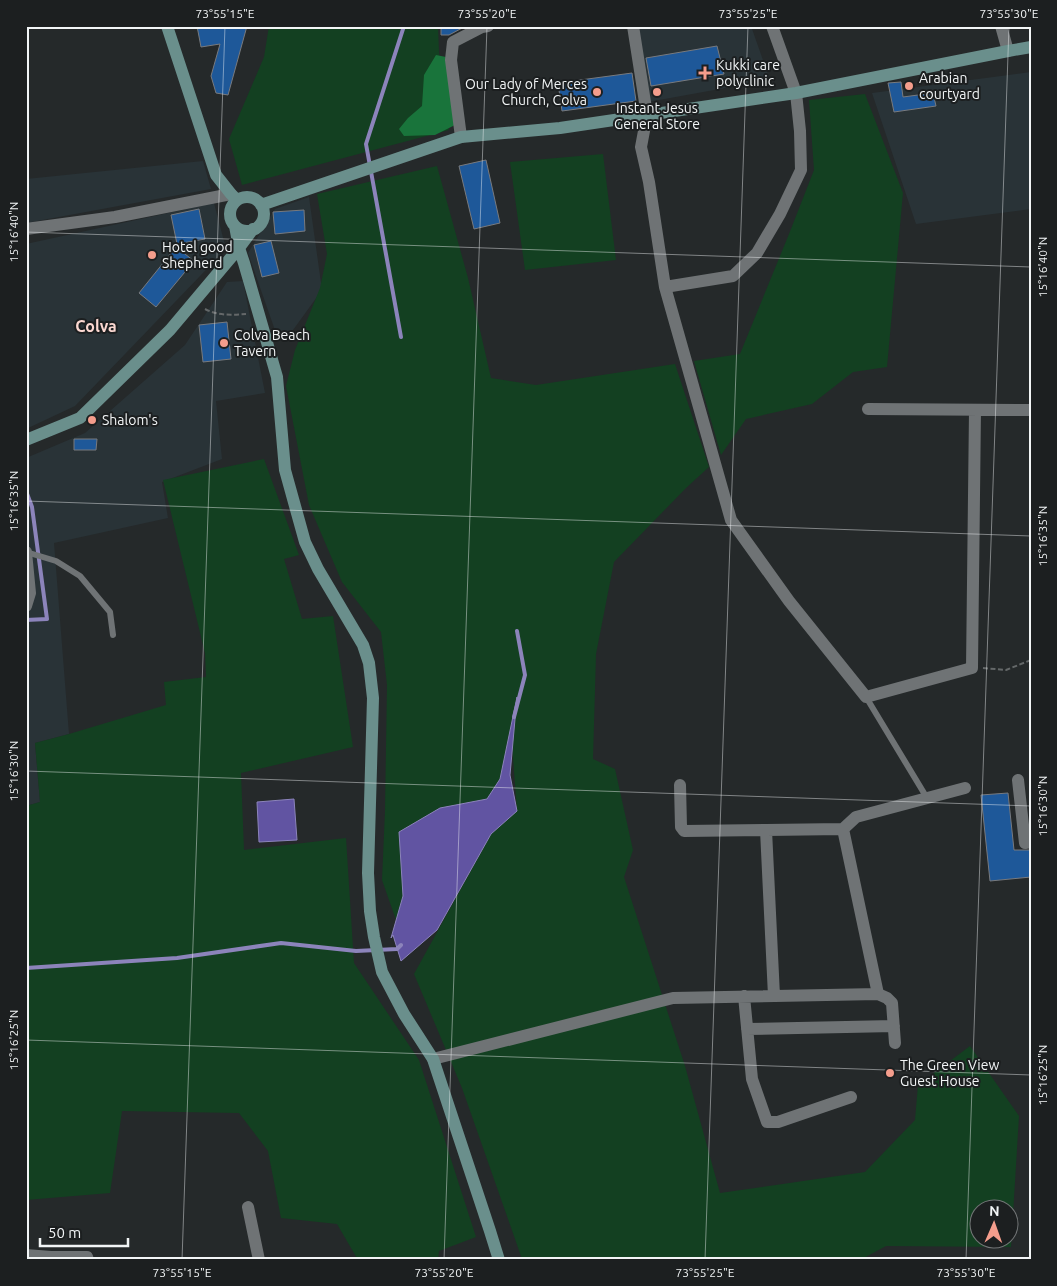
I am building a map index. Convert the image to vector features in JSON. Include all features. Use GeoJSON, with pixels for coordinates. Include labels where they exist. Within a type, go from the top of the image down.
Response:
{"type":"FeatureCollection","features":[{"type":"Feature","properties":{"kind":"main road"},"geometry":{"type":"LineString","coordinates":[[26,440],[80,418],[170,330],[253,229],[258,226],[264,216],[258,201],[253,198],[234,197],[216,175],[167,26]]}},
{"type":"Feature","properties":{"kind":"main road"},"geometry":{"type":"LineString","coordinates":[[261,205],[461,136],[560,128],[796,93],[1031,47]]}},
{"type":"Feature","properties":{"kind":"main road"},"geometry":{"type":"LineString","coordinates":[[234,197],[230,217],[235,226],[239,248],[277,378],[285,470],[305,542],[318,570],[363,645],[369,662],[373,698],[368,873],[370,911],[382,972],[404,1014],[433,1059],[499,1260]]}},
{"type":"Feature","properties":{"kind":"main road"},"geometry":{"type":"LineString","coordinates":[[235,226],[243,230],[253,229]]}},
{"type":"Feature","properties":{"kind":"street"},"geometry":{"type":"LineString","coordinates":[[461,136],[451,60],[453,42],[482,27],[488,26]]}},
{"type":"Feature","properties":{"kind":"street"},"geometry":{"type":"LineString","coordinates":[[633,26],[647,115],[641,146],[649,182],[665,287],[731,520],[789,601],[866,697],[972,668],[975,410]]}},
{"type":"Feature","properties":{"kind":"street"},"geometry":{"type":"LineString","coordinates":[[665,287],[733,276],[757,253],[780,214],[801,170],[800,131],[796,93],[772,26]]}},
{"type":"Feature","properties":{"kind":"street"},"geometry":{"type":"LineString","coordinates":[[1001,26],[1008,51]]}},
{"type":"Feature","properties":{"kind":"street"},"geometry":{"type":"LineString","coordinates":[[26,229],[115,217],[234,197]]}},
{"type":"Feature","properties":{"kind":"street"},"geometry":{"type":"LineString","coordinates":[[868,409],[1031,410]]}},
{"type":"Feature","properties":{"kind":"street"},"geometry":{"type":"LineString","coordinates":[[26,552],[30,593],[26,606]]}},
{"type":"Feature","properties":{"kind":"street"},"geometry":{"type":"LineString","coordinates":[[1018,780],[1025,843],[1031,842]]}},
{"type":"Feature","properties":{"kind":"street"},"geometry":{"type":"LineString","coordinates":[[680,785],[681,826],[684,831],[843,829],[856,817],[965,788]]}},
{"type":"Feature","properties":{"kind":"street"},"geometry":{"type":"LineString","coordinates":[[843,829],[878,994]]}},
{"type":"Feature","properties":{"kind":"street"},"geometry":{"type":"LineString","coordinates":[[766,830],[774,996]]}},
{"type":"Feature","properties":{"kind":"street"},"geometry":{"type":"LineString","coordinates":[[433,1059],[672,998],[878,994],[887,998],[892,1003],[895,1043]]}},
{"type":"Feature","properties":{"kind":"street"},"geometry":{"type":"LineString","coordinates":[[744,996],[752,1079],[767,1122],[778,1122],[851,1096]]}},
{"type":"Feature","properties":{"kind":"street"},"geometry":{"type":"LineString","coordinates":[[747,1029],[894,1026]]}},
{"type":"Feature","properties":{"kind":"street"},"geometry":{"type":"LineString","coordinates":[[248,1207],[258,1260]]}},
{"type":"Feature","properties":{"kind":"street"},"geometry":{"type":"LineString","coordinates":[[26,1255],[87,1258],[88,1260]]}},
{"type":"Feature","properties":{"kind":"lane"},"geometry":{"type":"LineString","coordinates":[[26,552],[56,562],[80,576],[110,612],[113,635]]}},
{"type":"Feature","properties":{"kind":"lane"},"geometry":{"type":"LineString","coordinates":[[866,697],[927,798]]}},
{"type":"Feature","properties":{"kind":"path"},"geometry":{"type":"LineString","coordinates":[[193,302],[214,313],[232,315],[258,313]]}},
{"type":"Feature","properties":{"kind":"path"},"geometry":{"type":"LineString","coordinates":[[972,668],[1006,670],[1031,660]]}},
{"type":"Feature","properties":{"kind":"shaded area"},"geometry":{"type":"Polygon","coordinates":[[[637,26],[751,26],[770,80],[648,102],[637,26]]]}},
{"type":"Feature","properties":{"kind":"shaded area"},"geometry":{"type":"Polygon","coordinates":[[[1031,72],[1031,209],[916,224],[872,93],[1031,72]]]}},
{"type":"Feature","properties":{"kind":"shaded area"},"geometry":{"type":"Polygon","coordinates":[[[203,161],[211,189],[26,223],[26,179],[203,161]]]}},
{"type":"Feature","properties":{"kind":"shaded area"},"geometry":{"type":"Polygon","coordinates":[[[309,197],[322,290],[293,330],[277,336],[248,253],[275,209],[309,197]]]}},
{"type":"Feature","properties":{"kind":"shaded area"},"geometry":{"type":"Polygon","coordinates":[[[214,203],[226,249],[75,406],[26,429],[26,244],[214,203]]]}},
{"type":"Feature","properties":{"kind":"shaded area"},"geometry":{"type":"Polygon","coordinates":[[[243,281],[265,393],[216,401],[222,459],[162,482],[168,518],[54,543],[69,734],[35,743],[40,802],[26,806],[26,458],[85,433],[185,345],[227,282],[243,281]]]}},
{"type":"Feature","properties":{"kind":"shaded area"},"geometry":{"type":"Polygon","coordinates":[[[517,697],[510,775],[517,811],[491,834],[437,930],[401,961],[393,935],[391,938],[403,896],[399,832],[440,808],[487,799],[500,779],[517,697]]]}},
{"type":"Feature","properties":{"kind":"shaded area"},"geometry":{"type":"Polygon","coordinates":[[[294,799],[297,840],[259,842],[257,802],[294,799]]]}},
{"type":"Feature","properties":{"kind":"green space"},"geometry":{"type":"Polygon","coordinates":[[[269,26],[438,26],[439,52],[449,130],[242,185],[229,139],[264,57],[269,26]]]}},
{"type":"Feature","properties":{"kind":"green space"},"geometry":{"type":"Polygon","coordinates":[[[436,55],[446,57],[457,124],[435,135],[404,136],[399,129],[422,106],[424,75],[436,55]]]}},
{"type":"Feature","properties":{"kind":"green space"},"geometry":{"type":"Polygon","coordinates":[[[865,94],[903,193],[887,367],[853,372],[812,404],[746,419],[721,455],[694,361],[740,354],[814,170],[809,100],[865,94]]]}},
{"type":"Feature","properties":{"kind":"green space"},"geometry":{"type":"Polygon","coordinates":[[[603,154],[616,260],[525,270],[510,162],[603,154]]]}},
{"type":"Feature","properties":{"kind":"green space"},"geometry":{"type":"Polygon","coordinates":[[[437,166],[468,278],[491,378],[536,385],[675,364],[709,467],[614,562],[596,654],[593,759],[615,769],[633,850],[624,877],[685,1066],[720,1193],[865,1172],[915,1120],[918,1085],[970,1046],[1019,1116],[1014,1198],[970,1198],[970,1247],[886,1246],[860,1260],[522,1259],[462,1088],[414,974],[491,834],[517,811],[511,731],[500,779],[487,799],[440,808],[399,832],[403,896],[396,920],[382,880],[387,685],[381,632],[342,582],[309,505],[286,386],[295,350],[320,288],[327,254],[317,194],[437,166]]]}},
{"type":"Feature","properties":{"kind":"green space"},"geometry":{"type":"Polygon","coordinates":[[[264,459],[299,555],[284,559],[302,619],[333,616],[353,747],[241,773],[244,850],[346,838],[354,963],[419,1060],[476,1237],[439,1251],[438,1260],[358,1260],[337,1224],[281,1218],[268,1151],[239,1113],[122,1111],[110,1193],[26,1200],[26,806],[40,802],[35,743],[166,705],[164,682],[206,677],[205,653],[163,480],[264,459]]]}},
{"type":"Feature","properties":{"kind":"building"},"geometry":{"type":"Polygon","coordinates":[[[197,26],[247,26],[228,95],[216,93],[211,76],[220,44],[201,47],[197,26]]]}},
{"type":"Feature","properties":{"kind":"building"},"geometry":{"type":"Polygon","coordinates":[[[441,26],[466,26],[449,35],[441,35],[441,26]]]}},
{"type":"Feature","properties":{"kind":"building"},"geometry":{"type":"Polygon","coordinates":[[[717,46],[724,74],[651,86],[646,58],[717,46]]]}},
{"type":"Feature","properties":{"kind":"building","name":"Our Lady of Merces Church, Colva"},"geometry":{"type":"Polygon","coordinates":[[[632,73],[636,101],[562,111],[558,83],[632,73]]]}},
{"type":"Feature","properties":{"kind":"building"},"geometry":{"type":"Polygon","coordinates":[[[901,82],[903,97],[933,93],[936,106],[894,112],[888,83],[901,82]]]}},
{"type":"Feature","properties":{"kind":"building"},"geometry":{"type":"Polygon","coordinates":[[[486,160],[500,223],[474,229],[459,166],[486,160]]]}},
{"type":"Feature","properties":{"kind":"building"},"geometry":{"type":"Polygon","coordinates":[[[199,209],[205,239],[177,244],[171,215],[199,209]]]}},
{"type":"Feature","properties":{"kind":"building"},"geometry":{"type":"Polygon","coordinates":[[[304,210],[305,231],[275,234],[273,212],[304,210]]]}},
{"type":"Feature","properties":{"kind":"building"},"geometry":{"type":"Polygon","coordinates":[[[271,241],[279,273],[262,277],[254,245],[271,241]]]}},
{"type":"Feature","properties":{"kind":"building"},"geometry":{"type":"Polygon","coordinates":[[[176,247],[194,261],[156,307],[139,293],[176,247]]]}},
{"type":"Feature","properties":{"kind":"building"},"geometry":{"type":"Polygon","coordinates":[[[227,322],[231,359],[203,362],[199,325],[227,322]]]}},
{"type":"Feature","properties":{"kind":"building"},"geometry":{"type":"Polygon","coordinates":[[[74,439],[97,439],[96,450],[74,450],[74,439]]]}},
{"type":"Feature","properties":{"kind":"building"},"geometry":{"type":"Polygon","coordinates":[[[1008,793],[1014,850],[1031,850],[1031,877],[990,881],[981,795],[1008,793]]]}},
{"type":"Feature","properties":{"kind":"waterway"},"geometry":{"type":"LineString","coordinates":[[401,337],[366,144],[404,26]]}},
{"type":"Feature","properties":{"kind":"waterway"},"geometry":{"type":"LineString","coordinates":[[26,491],[32,507],[47,619],[26,620]]}},
{"type":"Feature","properties":{"kind":"waterway"},"geometry":{"type":"LineString","coordinates":[[514,717],[525,675],[517,631]]}},
{"type":"Feature","properties":{"kind":"waterway"},"geometry":{"type":"LineString","coordinates":[[26,968],[177,958],[281,943],[356,951],[397,949],[401,945]]}},
{"type":"Feature","properties":{"kind":"place","name":"Kukki care polyclinic"},"geometry":{"type":"Point","coordinates":[705,73]}},
{"type":"Feature","properties":{"kind":"place","name":"Arabian courtyard"},"geometry":{"type":"Point","coordinates":[909,86]}},
{"type":"Feature","properties":{"kind":"place","name":"Our Lady of Merces Church, Colva"},"geometry":{"type":"Point","coordinates":[597,92]}},
{"type":"Feature","properties":{"kind":"place","name":"Instant Jesus General Store"},"geometry":{"type":"Point","coordinates":[657,92]}},
{"type":"Feature","properties":{"kind":"place","name":"Hotel good Shepherd"},"geometry":{"type":"Point","coordinates":[152,255]}},
{"type":"Feature","properties":{"kind":"place","name":"Colva Beach Tavern"},"geometry":{"type":"Point","coordinates":[224,343]}},
{"type":"Feature","properties":{"kind":"place","name":"Shalom's"},"geometry":{"type":"Point","coordinates":[92,420]}},
{"type":"Feature","properties":{"kind":"place","name":"The Green View Guest House"},"geometry":{"type":"Point","coordinates":[890,1073]}},
{"type":"Feature","properties":{"kind":"district","name":"Colva"},"geometry":{"type":"Point","coordinates":[96,326]}}]}
